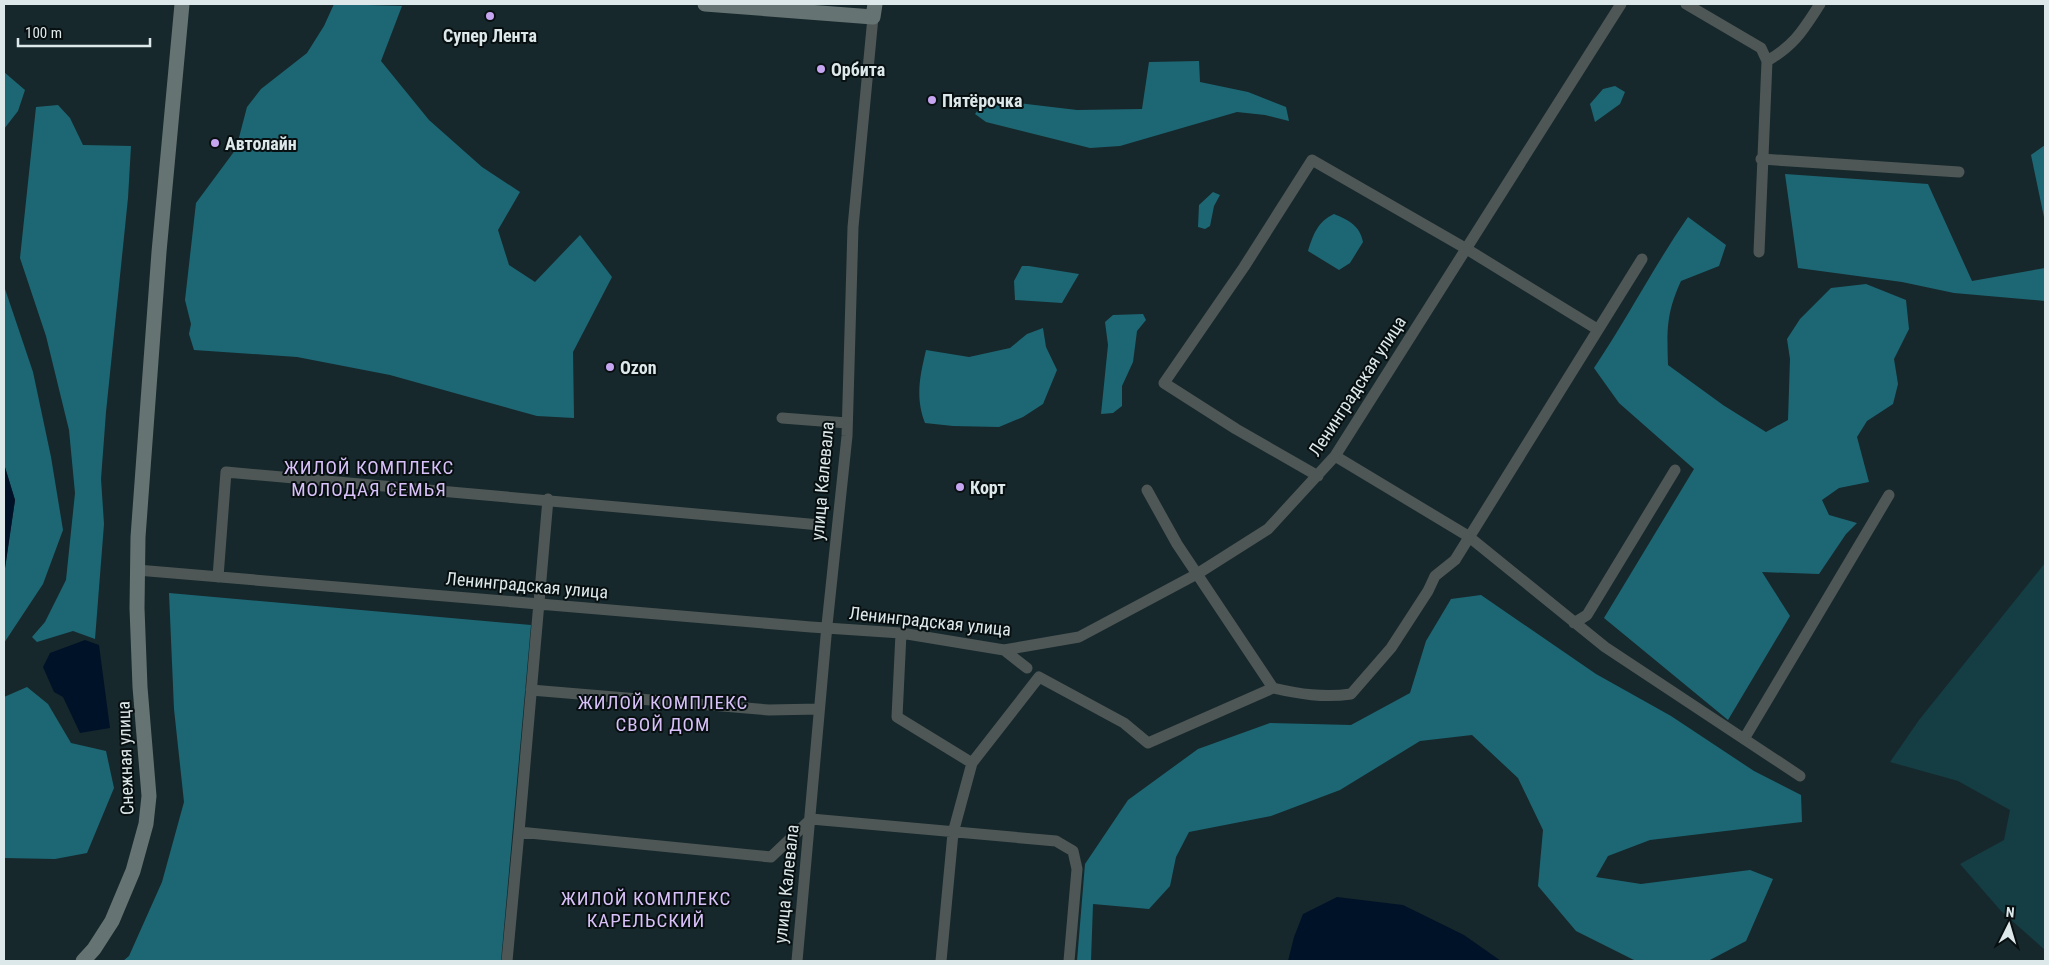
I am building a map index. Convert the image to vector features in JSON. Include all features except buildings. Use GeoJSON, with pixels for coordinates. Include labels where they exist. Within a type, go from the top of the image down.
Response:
{"type":"FeatureCollection","features":[{"type":"Feature","properties":{"kind":"street","name":"Снежная улица"},"geometry":{"type":"LineString","coordinates":[[82,961],[94,949],[116,912],[133,871],[146,824],[148,796],[140,687],[138,537],[159,252],[182,4]]}},
{"type":"Feature","properties":{"kind":"street"},"geometry":{"type":"LineString","coordinates":[[705,4],[874,10]]}},
{"type":"Feature","properties":{"kind":"street","name":"Ленинградская улица"},"geometry":{"type":"LineString","coordinates":[[137,570],[901,633],[1004,650],[1079,637],[1197,574],[1268,528],[1318,476],[1335,456],[1621,4]]}},
{"type":"Feature","properties":{"kind":"street"},"geometry":{"type":"LineString","coordinates":[[1686,4],[1761,48],[1767,61],[1758,252]]}},
{"type":"Feature","properties":{"kind":"street"},"geometry":{"type":"LineString","coordinates":[[1767,61],[1785,51],[1798,38],[1820,4]]}},
{"type":"Feature","properties":{"kind":"street","name":"улица Калевала"},"geometry":{"type":"LineString","coordinates":[[797,961],[847,423],[853,227],[874,10]]}},
{"type":"Feature","properties":{"kind":"street"},"geometry":{"type":"LineString","coordinates":[[1761,159],[1959,172]]}},
{"type":"Feature","properties":{"kind":"street"},"geometry":{"type":"LineString","coordinates":[[1318,476],[1236,429],[1164,383],[1244,267],[1312,160],[1465,248],[1597,330]]}},
{"type":"Feature","properties":{"kind":"street"},"geometry":{"type":"LineString","coordinates":[[941,961],[953,833],[972,763],[1039,677],[1124,723],[1148,743],[1273,688],[1302,695],[1333,697],[1351,694],[1391,648],[1435,576],[1454,560],[1642,259]]}},
{"type":"Feature","properties":{"kind":"street"},"geometry":{"type":"LineString","coordinates":[[782,418],[847,423]]}},
{"type":"Feature","properties":{"kind":"street"},"geometry":{"type":"LineString","coordinates":[[1335,456],[1468,536],[1605,647],[1800,776]]}},
{"type":"Feature","properties":{"kind":"street"},"geometry":{"type":"LineString","coordinates":[[1574,623],[1587,615],[1675,470]]}},
{"type":"Feature","properties":{"kind":"street"},"geometry":{"type":"LineString","coordinates":[[218,577],[226,472],[548,499],[820,525],[836,529]]}},
{"type":"Feature","properties":{"kind":"street"},"geometry":{"type":"LineString","coordinates":[[1147,490],[1177,544],[1273,688]]}},
{"type":"Feature","properties":{"kind":"street"},"geometry":{"type":"LineString","coordinates":[[1744,739],[1889,495]]}},
{"type":"Feature","properties":{"kind":"street"},"geometry":{"type":"LineString","coordinates":[[507,961],[548,499]]}},
{"type":"Feature","properties":{"kind":"street"},"geometry":{"type":"LineString","coordinates":[[901,633],[897,716],[972,763]]}},
{"type":"Feature","properties":{"kind":"street"},"geometry":{"type":"LineString","coordinates":[[1004,650],[1027,668]]}},
{"type":"Feature","properties":{"kind":"street"},"geometry":{"type":"LineString","coordinates":[[531,690],[769,710],[820,709]]}},
{"type":"Feature","properties":{"kind":"street"},"geometry":{"type":"LineString","coordinates":[[519,832],[771,857],[811,819],[953,833],[1056,840],[1073,851],[1078,869],[1069,961]]}},
{"type":"Feature","properties":{"kind":"shaded area"},"geometry":{"type":"Polygon","coordinates":[[[334,4],[402,6],[381,61],[429,120],[482,167],[520,192],[498,230],[509,265],[535,282],[580,235],[612,277],[573,352],[574,418],[537,416],[390,375],[297,357],[194,350],[189,334],[191,324],[185,300],[196,203],[236,149],[247,107],[261,89],[307,53],[324,26],[334,4]]]}},
{"type":"Feature","properties":{"kind":"shaded area"},"geometry":{"type":"Polygon","coordinates":[[[1199,61],[1200,82],[1248,92],[1286,107],[1289,121],[1265,115],[1237,112],[1120,146],[1090,148],[986,122],[975,114],[986,99],[1077,110],[1142,109],[1149,62],[1199,61]]]}},
{"type":"Feature","properties":{"kind":"shaded area"},"geometry":{"type":"Polygon","coordinates":[[[4,72],[25,90],[18,111],[4,129],[4,72]]]}},
{"type":"Feature","properties":{"kind":"shaded area"},"geometry":{"type":"Polygon","coordinates":[[[1615,86],[1625,92],[1620,104],[1595,122],[1590,104],[1603,89],[1615,86]]]}},
{"type":"Feature","properties":{"kind":"shaded area"},"geometry":{"type":"Polygon","coordinates":[[[58,105],[70,118],[83,145],[131,146],[128,198],[101,479],[104,524],[95,639],[73,631],[37,642],[32,637],[45,622],[66,580],[75,493],[69,430],[46,336],[20,258],[36,107],[58,105]]]}},
{"type":"Feature","properties":{"kind":"shaded area"},"geometry":{"type":"Polygon","coordinates":[[[2045,145],[2045,222],[2031,155],[2045,145]]]}},
{"type":"Feature","properties":{"kind":"shaded area"},"geometry":{"type":"Polygon","coordinates":[[[1785,174],[1928,184],[1972,281],[2045,268],[2045,301],[1954,293],[1902,282],[1798,268],[1785,174]]]}},
{"type":"Feature","properties":{"kind":"shaded area"},"geometry":{"type":"Polygon","coordinates":[[[1213,192],[1220,195],[1214,206],[1210,226],[1205,229],[1198,227],[1199,205],[1213,192]]]}},
{"type":"Feature","properties":{"kind":"shaded area"},"geometry":{"type":"Polygon","coordinates":[[[1334,214],[1353,224],[1362,236],[1363,242],[1350,263],[1339,270],[1308,251],[1314,234],[1320,225],[1334,214]]]}},
{"type":"Feature","properties":{"kind":"shaded area"},"geometry":{"type":"Polygon","coordinates":[[[1688,217],[1726,245],[1719,266],[1681,281],[1672,303],[1668,322],[1668,365],[1723,405],[1766,432],[1788,420],[1790,359],[1787,339],[1800,319],[1831,288],[1866,284],[1906,300],[1909,329],[1894,359],[1898,384],[1893,404],[1867,421],[1857,437],[1869,482],[1839,488],[1822,500],[1829,515],[1857,523],[1846,534],[1819,574],[1762,572],[1790,616],[1728,720],[1604,618],[1694,469],[1619,403],[1594,368],[1688,217]]]}},
{"type":"Feature","properties":{"kind":"shaded area"},"geometry":{"type":"Polygon","coordinates":[[[1022,266],[1079,274],[1062,303],[1015,300],[1014,281],[1022,266]]]}},
{"type":"Feature","properties":{"kind":"shaded area"},"geometry":{"type":"Polygon","coordinates":[[[4,286],[33,372],[51,457],[63,530],[43,584],[4,643],[4,575],[15,500],[4,464],[4,286]]]}},
{"type":"Feature","properties":{"kind":"shaded area"},"geometry":{"type":"Polygon","coordinates":[[[1143,314],[1146,320],[1137,331],[1133,362],[1122,386],[1122,406],[1113,413],[1101,414],[1108,345],[1105,322],[1113,315],[1143,314]]]}},
{"type":"Feature","properties":{"kind":"shaded area"},"geometry":{"type":"Polygon","coordinates":[[[1043,328],[1046,347],[1057,370],[1043,404],[1023,417],[999,427],[925,423],[919,395],[920,378],[926,350],[969,357],[1010,348],[1027,334],[1043,328]]]}},
{"type":"Feature","properties":{"kind":"shaded area"},"geometry":{"type":"Polygon","coordinates":[[[4,464],[15,500],[4,575],[4,464]]]}},
{"type":"Feature","properties":{"kind":"shaded area"},"geometry":{"type":"Polygon","coordinates":[[[2045,563],[2045,950],[2001,911],[1960,864],[2004,840],[2010,810],[1958,781],[1890,762],[1919,720],[2045,563]]]}},
{"type":"Feature","properties":{"kind":"shaded area"},"geometry":{"type":"Polygon","coordinates":[[[169,593],[531,625],[501,961],[123,961],[129,956],[162,882],[184,802],[174,709],[169,593]]]}},
{"type":"Feature","properties":{"kind":"shaded area"},"geometry":{"type":"Polygon","coordinates":[[[1481,595],[1596,674],[1671,716],[1754,771],[1801,795],[1802,822],[1650,840],[1608,856],[1596,877],[1641,884],[1750,870],[1773,879],[1746,941],[1708,961],[1636,961],[1576,931],[1538,886],[1543,830],[1518,778],[1472,735],[1420,741],[1340,790],[1271,816],[1189,832],[1176,857],[1170,886],[1149,909],[1093,904],[1091,961],[1077,961],[1085,864],[1128,800],[1198,749],[1270,723],[1351,725],[1410,693],[1426,641],[1451,599],[1481,595]]]}},
{"type":"Feature","properties":{"kind":"shaded area"},"geometry":{"type":"Polygon","coordinates":[[[85,640],[99,645],[110,728],[80,733],[63,697],[54,692],[43,667],[50,653],[85,640]]]}},
{"type":"Feature","properties":{"kind":"shaded area"},"geometry":{"type":"Polygon","coordinates":[[[27,687],[48,704],[71,743],[106,751],[114,788],[87,853],[55,859],[4,858],[4,697],[27,687]]]}},
{"type":"Feature","properties":{"kind":"shaded area"},"geometry":{"type":"Polygon","coordinates":[[[1337,897],[1403,905],[1464,935],[1501,961],[1288,961],[1294,937],[1303,914],[1337,897]]]}},
{"type":"Feature","properties":{"kind":"place","name":"Супер Лента"},"geometry":{"type":"Point","coordinates":[490,16]}},
{"type":"Feature","properties":{"kind":"place","name":"Орбита"},"geometry":{"type":"Point","coordinates":[821,69]}},
{"type":"Feature","properties":{"kind":"place","name":"Пятёрочка"},"geometry":{"type":"Point","coordinates":[932,100]}},
{"type":"Feature","properties":{"kind":"place","name":"Автолайн"},"geometry":{"type":"Point","coordinates":[215,143]}},
{"type":"Feature","properties":{"kind":"place","name":"Ozon"},"geometry":{"type":"Point","coordinates":[610,367]}},
{"type":"Feature","properties":{"kind":"place","name":"Корт"},"geometry":{"type":"Point","coordinates":[960,487]}},
{"type":"Feature","properties":{"kind":"district","name":"ЖИЛОЙ КОМПЛЕКС МОЛОДАЯ СЕМЬЯ"},"geometry":{"type":"Point","coordinates":[369,478]}},
{"type":"Feature","properties":{"kind":"district","name":"ЖИЛОЙ КОМПЛЕКС СВОЙ ДОМ"},"geometry":{"type":"Point","coordinates":[663,713]}},
{"type":"Feature","properties":{"kind":"district","name":"ЖИЛОЙ КОМПЛЕКС КАРЕЛЬСКИЙ"},"geometry":{"type":"Point","coordinates":[646,909]}}]}
